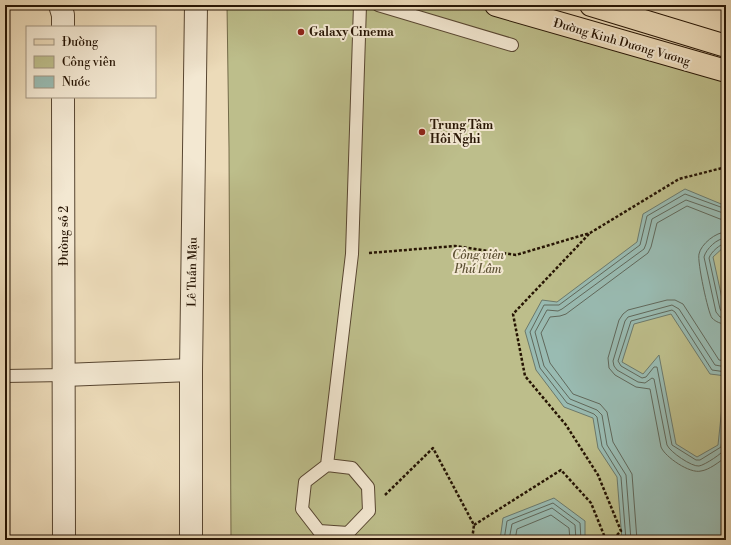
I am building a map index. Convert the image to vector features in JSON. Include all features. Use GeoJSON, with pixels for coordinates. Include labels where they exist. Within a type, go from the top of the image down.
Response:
{"type":"FeatureCollection","features":[{"type":"Feature","properties":{"kind":"main road","name":"Đường Kinh Dương Vương"},"geometry":{"type":"LineString","coordinates":[[496,5],[726,71]]}},
{"type":"Feature","properties":{"kind":"main road","name":"Đường Kinh Dương Vương"},"geometry":{"type":"LineString","coordinates":[[591,5],[726,46]]}},
{"type":"Feature","properties":{"kind":"street"},"geometry":{"type":"LineString","coordinates":[[60,5],[63,16],[63,26]]}},
{"type":"Feature","properties":{"kind":"street","name":"Lê Tuấn Mậu"},"geometry":{"type":"LineString","coordinates":[[191,540],[191,370],[196,5]]}},
{"type":"Feature","properties":{"kind":"street","name":"Đường số 2"},"geometry":{"type":"LineString","coordinates":[[63,98],[64,540]]}},
{"type":"Feature","properties":{"kind":"street"},"geometry":{"type":"LineString","coordinates":[[64,375],[191,370]]}},
{"type":"Feature","properties":{"kind":"lane"},"geometry":{"type":"LineString","coordinates":[[327,465],[352,254],[360,5]]}},
{"type":"Feature","properties":{"kind":"lane"},"geometry":{"type":"LineString","coordinates":[[378,5],[512,45]]}},
{"type":"Feature","properties":{"kind":"lane"},"geometry":{"type":"LineString","coordinates":[[5,376],[64,375]]}},
{"type":"Feature","properties":{"kind":"lane"},"geometry":{"type":"LineString","coordinates":[[327,465],[352,468],[368,487],[369,511],[348,533],[317,535],[302,509],[305,482],[327,465]]}},
{"type":"Feature","properties":{"kind":"path"},"geometry":{"type":"LineString","coordinates":[[352,254],[455,246],[516,255],[590,233],[679,179],[726,167]]}},
{"type":"Feature","properties":{"kind":"path"},"geometry":{"type":"LineString","coordinates":[[590,233],[513,314],[525,376],[566,425],[598,475],[621,531],[612,540]]}},
{"type":"Feature","properties":{"kind":"path"},"geometry":{"type":"LineString","coordinates":[[369,511],[433,448],[474,525],[472,540]]}},
{"type":"Feature","properties":{"kind":"path"},"geometry":{"type":"LineString","coordinates":[[474,525],[561,470],[591,503],[606,540]]}},
{"type":"Feature","properties":{"kind":"green space","name":"Công viên Phú Lâm"},"geometry":{"type":"Polygon","coordinates":[[[227,5],[483,5],[726,74],[726,540],[231,540],[227,5]]]}},
{"type":"Feature","properties":{"kind":"water"},"geometry":{"type":"Polygon","coordinates":[[[685,189],[726,206],[726,245],[713,257],[726,317],[726,376],[710,374],[671,314],[634,324],[622,362],[643,374],[659,355],[676,444],[697,457],[718,445],[723,397],[726,402],[726,540],[622,540],[617,477],[598,448],[593,418],[564,407],[536,370],[525,331],[542,300],[557,302],[637,242],[643,214],[685,189]]]}},
{"type":"Feature","properties":{"kind":"water"},"geometry":{"type":"Polygon","coordinates":[[[554,498],[585,521],[585,540],[500,540],[503,518],[554,498]]]}},
{"type":"Feature","properties":{"kind":"place","name":"Galaxy Cinema"},"geometry":{"type":"Point","coordinates":[301,32]}},
{"type":"Feature","properties":{"kind":"place","name":"Trung Tâm Hôi Nghi"},"geometry":{"type":"Point","coordinates":[422,132]}}]}
